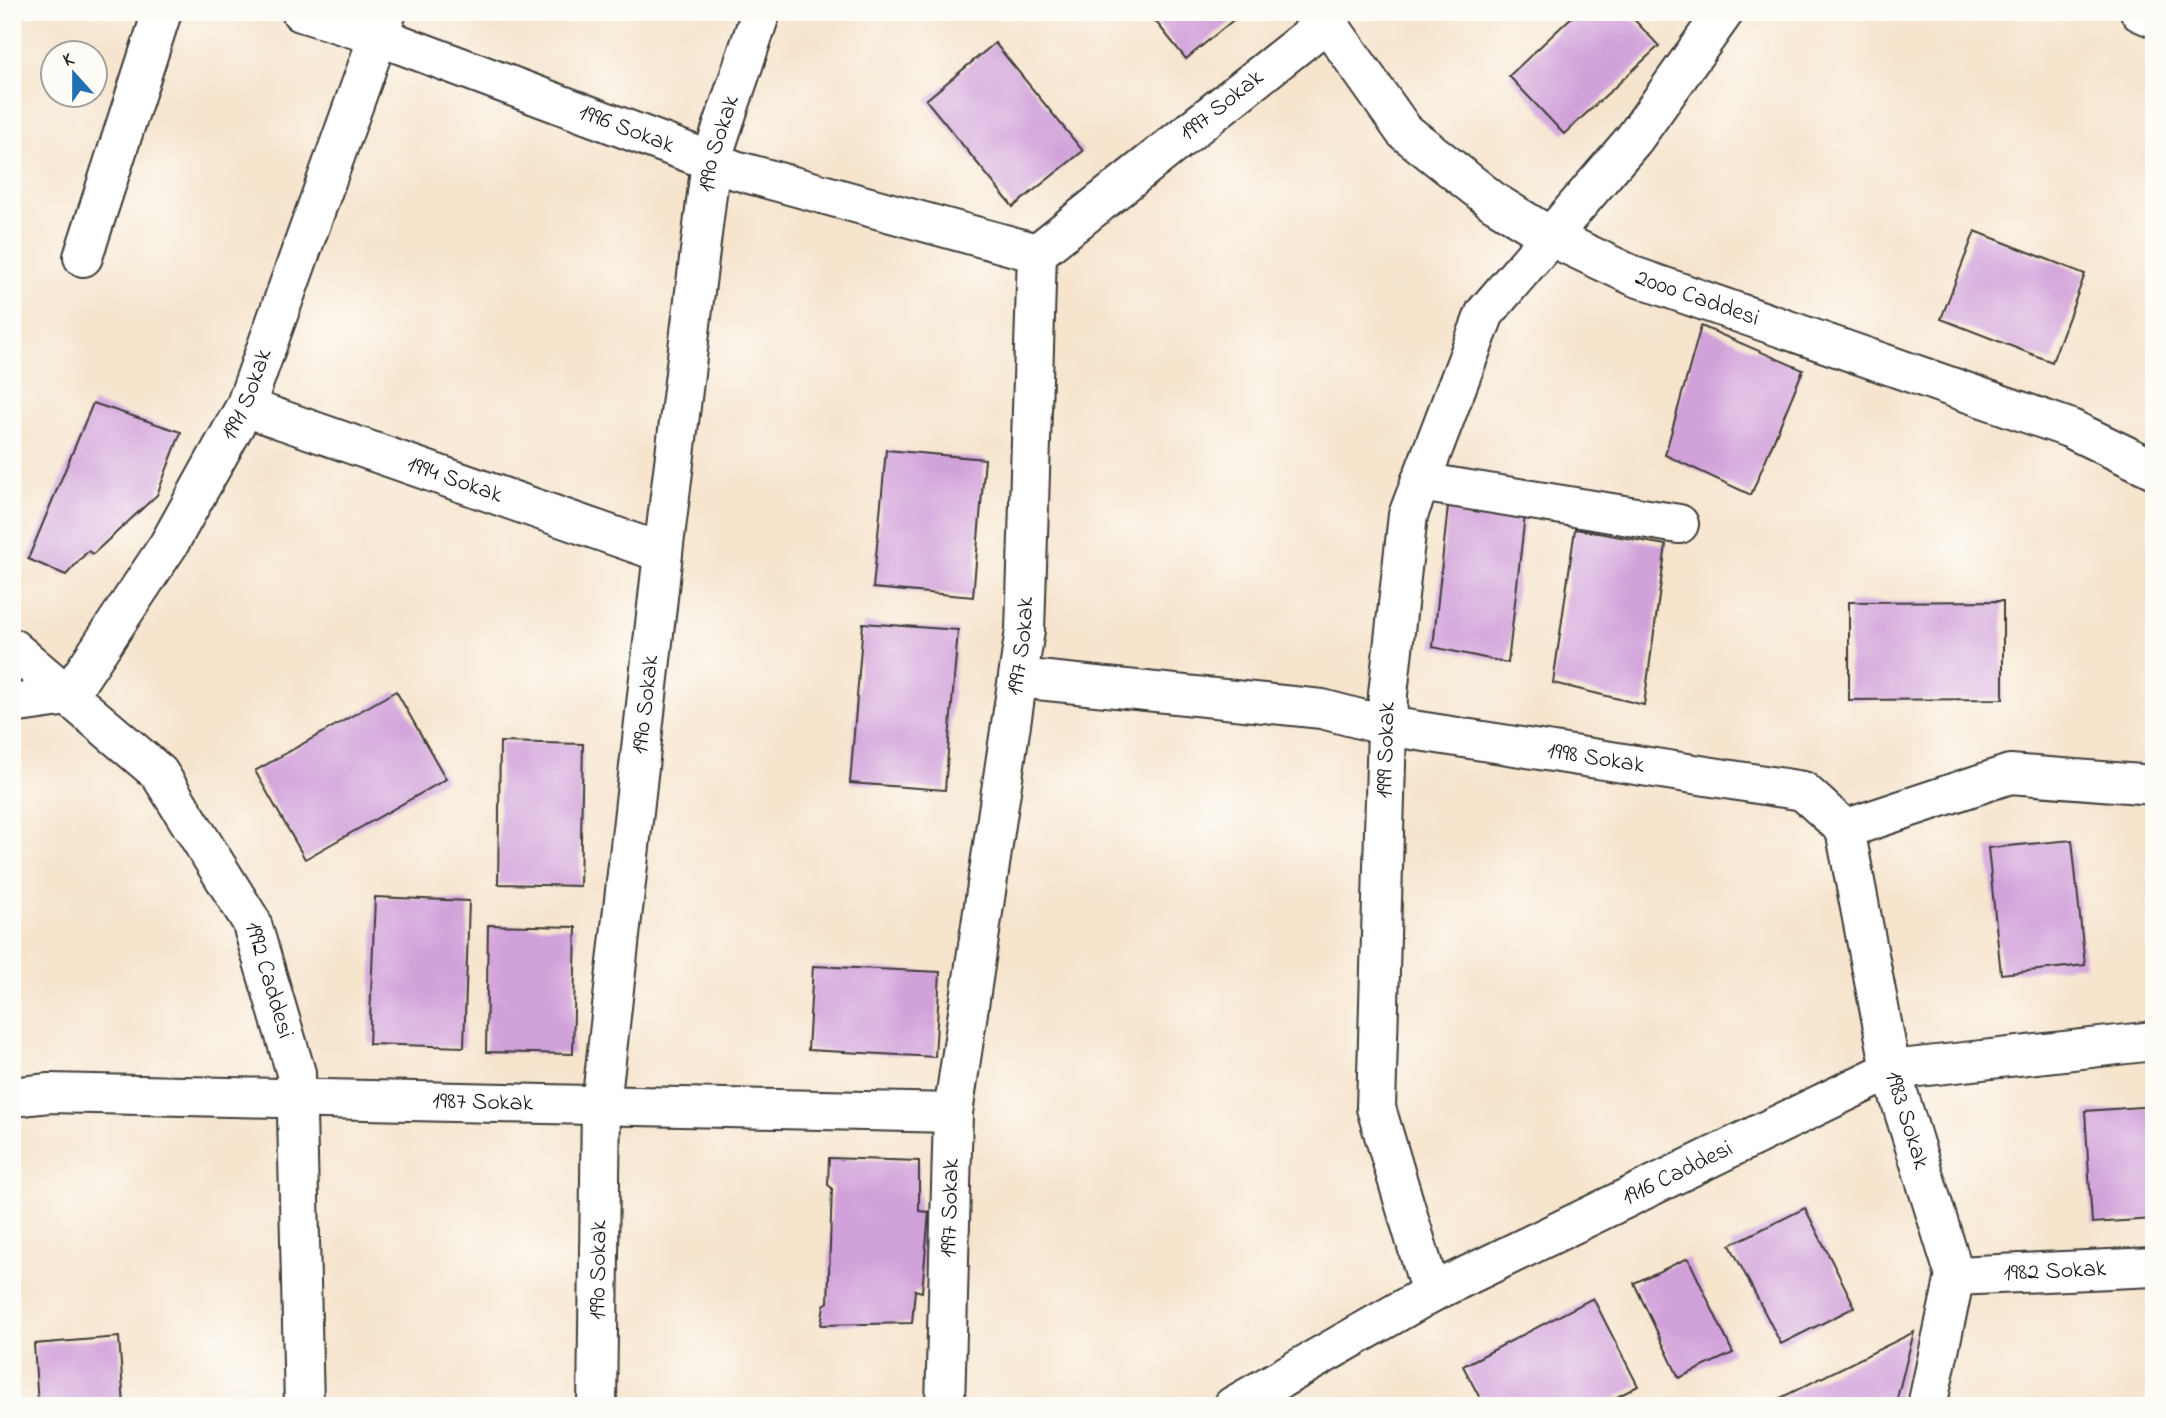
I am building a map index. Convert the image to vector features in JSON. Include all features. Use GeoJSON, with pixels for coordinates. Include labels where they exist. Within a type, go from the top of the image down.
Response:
{"type":"FeatureCollection","features":[{"type":"Feature","properties":{"kind":"street"},"geometry":{"type":"LineString","coordinates":[[83,257],[162,12]]}},
{"type":"Feature","properties":{"kind":"street","name":"1996 Sokak"},"geometry":{"type":"LineString","coordinates":[[301,12],[382,24],[735,170],[1037,253]]}},
{"type":"Feature","properties":{"kind":"street","name":"1990 Sokak"},"geometry":{"type":"LineString","coordinates":[[597,1406],[601,1105],[663,553],[711,161],[761,12]]}},
{"type":"Feature","properties":{"kind":"street","name":"1999 Sokak"},"geometry":{"type":"LineString","coordinates":[[1431,1293],[1376,1108],[1388,694],[1408,515],[1485,313],[1634,139],[1724,12]]}},
{"type":"Feature","properties":{"kind":"street"},"geometry":{"type":"LineString","coordinates":[[2140,12],[2154,18]]}},
{"type":"Feature","properties":{"kind":"street","name":"2000 Caddesi"},"geometry":{"type":"LineString","coordinates":[[1324,17],[1404,131],[1494,202],[1551,237],[1636,277],[2069,428],[2154,470]]}},
{"type":"Feature","properties":{"kind":"street","name":"1997 Sokak"},"geometry":{"type":"LineString","coordinates":[[945,1406],[953,1113],[1025,630],[1037,253],[1324,17]]}},
{"type":"Feature","properties":{"kind":"street","name":"1991 Sokak"},"geometry":{"type":"LineString","coordinates":[[68,696],[169,544],[245,407],[382,24]]}},
{"type":"Feature","properties":{"kind":"street","name":"1994 Sokak"},"geometry":{"type":"LineString","coordinates":[[245,407],[663,553]]}},
{"type":"Feature","properties":{"kind":"street"},"geometry":{"type":"LineString","coordinates":[[1420,482],[1679,524]]}},
{"type":"Feature","properties":{"kind":"street","name":"1992 Caddesi"},"geometry":{"type":"LineString","coordinates":[[12,648],[159,774],[251,921],[296,1073],[304,1406]]}},
{"type":"Feature","properties":{"kind":"street","name":"1998 Sokak"},"geometry":{"type":"LineString","coordinates":[[1018,678],[1322,709],[1387,726],[1803,791],[1844,829]]}},
{"type":"Feature","properties":{"kind":"street"},"geometry":{"type":"LineString","coordinates":[[12,704],[68,696]]}},
{"type":"Feature","properties":{"kind":"street"},"geometry":{"type":"LineString","coordinates":[[1844,829],[2010,774],[2154,785]]}},
{"type":"Feature","properties":{"kind":"street","name":"1983 Sokak"},"geometry":{"type":"LineString","coordinates":[[1844,829],[1891,1070],[1955,1276],[1927,1406]]}},
{"type":"Feature","properties":{"kind":"street","name":"1916 Caddesi"},"geometry":{"type":"LineString","coordinates":[[1233,1406],[1431,1293],[1891,1070],[2154,1041]]}},
{"type":"Feature","properties":{"kind":"street","name":"1987 Sokak"},"geometry":{"type":"LineString","coordinates":[[12,1097],[49,1093],[953,1113]]}},
{"type":"Feature","properties":{"kind":"street","name":"1982 Sokak"},"geometry":{"type":"LineString","coordinates":[[1955,1276],[2154,1267]]}},
{"type":"Feature","properties":{"kind":"building"},"geometry":{"type":"Polygon","coordinates":[[[1148,12],[1243,12],[1186,59],[1148,12]]]}},
{"type":"Feature","properties":{"kind":"building"},"geometry":{"type":"Polygon","coordinates":[[[1577,12],[1627,12],[1659,46],[1564,134],[1509,76],[1577,12]]]}},
{"type":"Feature","properties":{"kind":"building"},"geometry":{"type":"Polygon","coordinates":[[[995,43],[1083,151],[1013,207],[926,100],[995,43]]]}},
{"type":"Feature","properties":{"kind":"building"},"geometry":{"type":"Polygon","coordinates":[[[1975,231],[2085,274],[2052,362],[1941,319],[1975,231]]]}},
{"type":"Feature","properties":{"kind":"building"},"geometry":{"type":"Polygon","coordinates":[[[1701,326],[1803,370],[1751,495],[1665,455],[1701,326]]]}},
{"type":"Feature","properties":{"kind":"building"},"geometry":{"type":"Polygon","coordinates":[[[93,403],[181,432],[157,495],[93,554],[88,551],[66,575],[28,559],[93,403]]]}},
{"type":"Feature","properties":{"kind":"building"},"geometry":{"type":"Polygon","coordinates":[[[886,450],[985,459],[973,597],[873,588],[886,450]]]}},
{"type":"Feature","properties":{"kind":"building"},"geometry":{"type":"Polygon","coordinates":[[[1449,497],[1525,515],[1508,663],[1433,647],[1449,497]]]}},
{"type":"Feature","properties":{"kind":"building"},"geometry":{"type":"Polygon","coordinates":[[[1575,529],[1666,545],[1644,705],[1553,683],[1575,529]]]}},
{"type":"Feature","properties":{"kind":"building"},"geometry":{"type":"Polygon","coordinates":[[[2003,601],[2003,699],[1849,700],[1849,602],[2003,601]]]}},
{"type":"Feature","properties":{"kind":"building"},"geometry":{"type":"Polygon","coordinates":[[[863,623],[958,630],[945,790],[850,783],[863,623]]]}},
{"type":"Feature","properties":{"kind":"building"},"geometry":{"type":"Polygon","coordinates":[[[396,691],[446,779],[305,859],[255,771],[396,691]]]}},
{"type":"Feature","properties":{"kind":"building"},"geometry":{"type":"Polygon","coordinates":[[[500,742],[583,744],[580,886],[498,884],[500,742]]]}},
{"type":"Feature","properties":{"kind":"building"},"geometry":{"type":"Polygon","coordinates":[[[2072,840],[2085,965],[2001,974],[1988,848],[2072,840]]]}},
{"type":"Feature","properties":{"kind":"building"},"geometry":{"type":"Polygon","coordinates":[[[375,897],[469,901],[464,1047],[369,1044],[375,897]]]}},
{"type":"Feature","properties":{"kind":"building"},"geometry":{"type":"Polygon","coordinates":[[[488,925],[576,927],[573,1054],[486,1052],[488,925]]]}},
{"type":"Feature","properties":{"kind":"building"},"geometry":{"type":"Polygon","coordinates":[[[813,966],[940,972],[935,1057],[808,1050],[813,966]]]}},
{"type":"Feature","properties":{"kind":"building"},"geometry":{"type":"Polygon","coordinates":[[[2154,1106],[2154,1219],[2092,1223],[2085,1111],[2154,1106]]]}},
{"type":"Feature","properties":{"kind":"building"},"geometry":{"type":"Polygon","coordinates":[[[829,1158],[919,1161],[919,1211],[929,1212],[922,1292],[915,1290],[912,1323],[821,1325],[824,1305],[828,1302],[832,1188],[828,1185],[829,1158]]]}},
{"type":"Feature","properties":{"kind":"building"},"geometry":{"type":"Polygon","coordinates":[[[1805,1208],[1855,1307],[1781,1344],[1730,1245],[1805,1208]]]}},
{"type":"Feature","properties":{"kind":"building"},"geometry":{"type":"Polygon","coordinates":[[[1688,1258],[1733,1353],[1679,1378],[1634,1283],[1688,1258]]]}},
{"type":"Feature","properties":{"kind":"building"},"geometry":{"type":"Polygon","coordinates":[[[1593,1298],[1638,1386],[1600,1406],[1484,1406],[1463,1366],[1593,1298]]]}},
{"type":"Feature","properties":{"kind":"building"},"geometry":{"type":"Polygon","coordinates":[[[1914,1332],[1895,1406],[1764,1406],[1914,1332]]]}},
{"type":"Feature","properties":{"kind":"building"},"geometry":{"type":"Polygon","coordinates":[[[119,1337],[124,1406],[38,1406],[34,1344],[119,1337]]]}}]}
